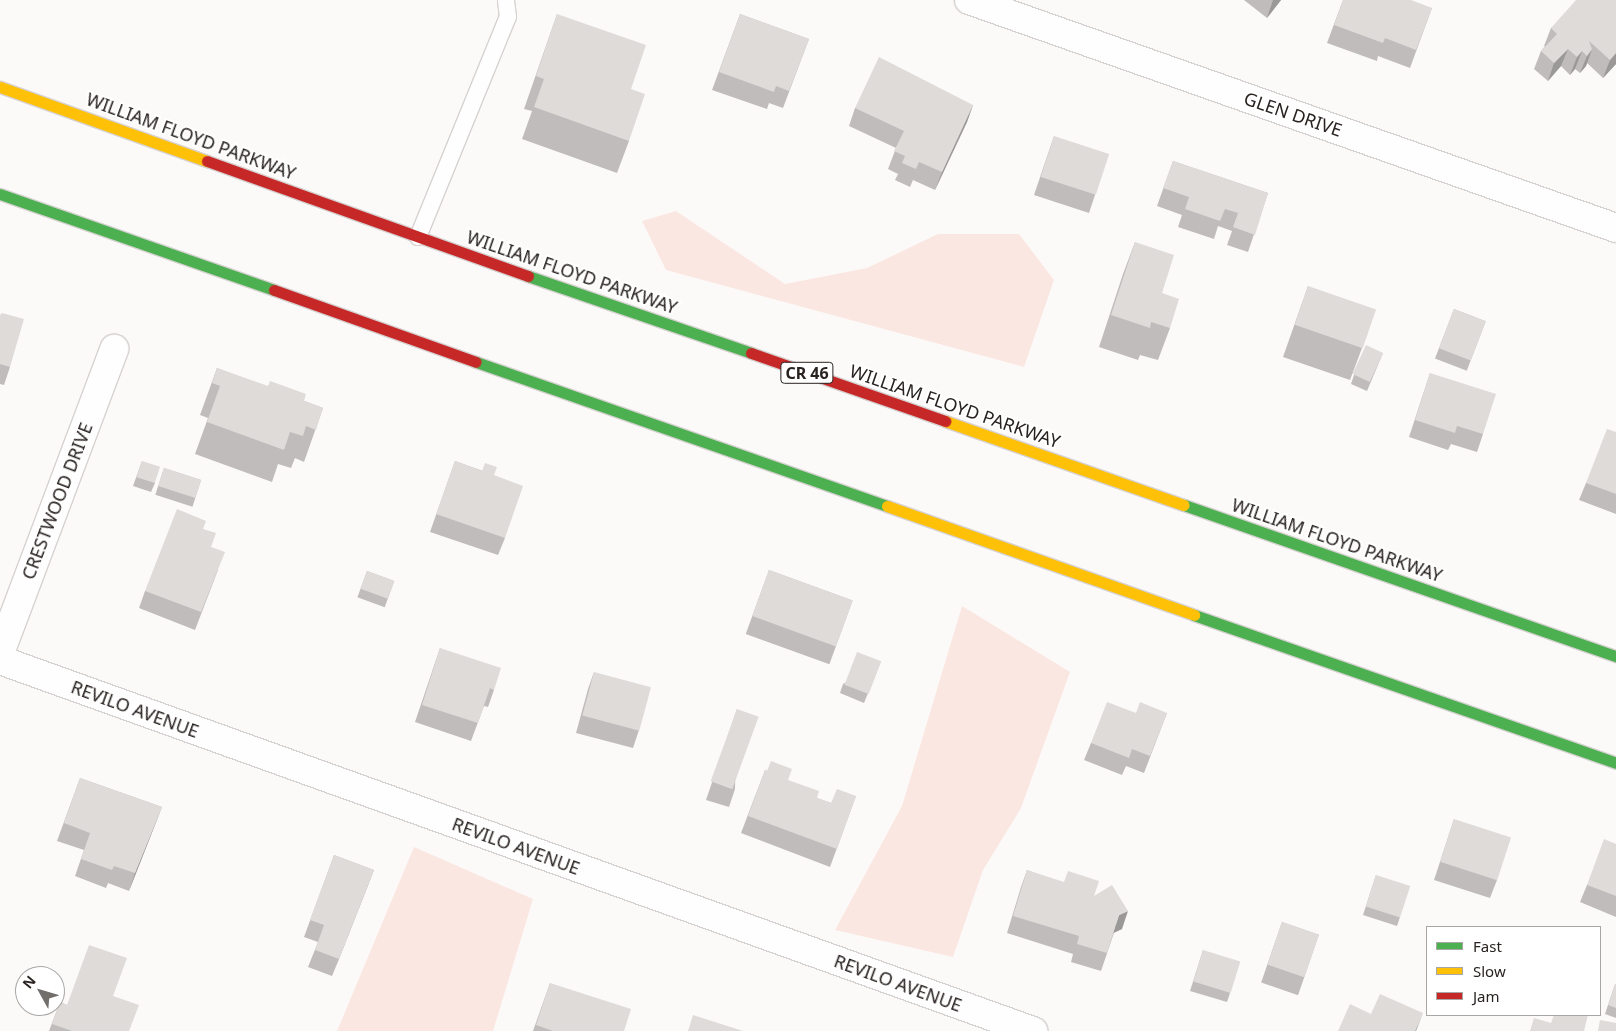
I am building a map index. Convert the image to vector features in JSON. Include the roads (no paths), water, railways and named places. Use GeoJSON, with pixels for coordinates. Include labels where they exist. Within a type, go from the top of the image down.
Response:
{"type":"FeatureCollection","features":[{"type":"Feature","properties":{"kind":"highway","name":"WILLIAM FLOYD PARKWAY"},"geometry":{"type":"LineString","coordinates":[[0,86],[418,237],[1616,656]]}},
{"type":"Feature","properties":{"kind":"highway"},"geometry":{"type":"LineString","coordinates":[[0,194],[1616,763]]}},
{"type":"Feature","properties":{"kind":"street","name":"GLEN DRIVE"},"geometry":{"type":"LineString","coordinates":[[969,0],[1616,228]]}},
{"type":"Feature","properties":{"kind":"street","name":"CRESTWOOD DRIVE"},"geometry":{"type":"LineString","coordinates":[[0,653],[114,349]]}},
{"type":"Feature","properties":{"kind":"street","name":"REVILO AVENUE"},"geometry":{"type":"LineString","coordinates":[[0,660],[1033,1031]]}},
{"type":"Feature","properties":{"kind":"lane"},"geometry":{"type":"LineString","coordinates":[[418,237],[508,17],[506,0]]}}]}
